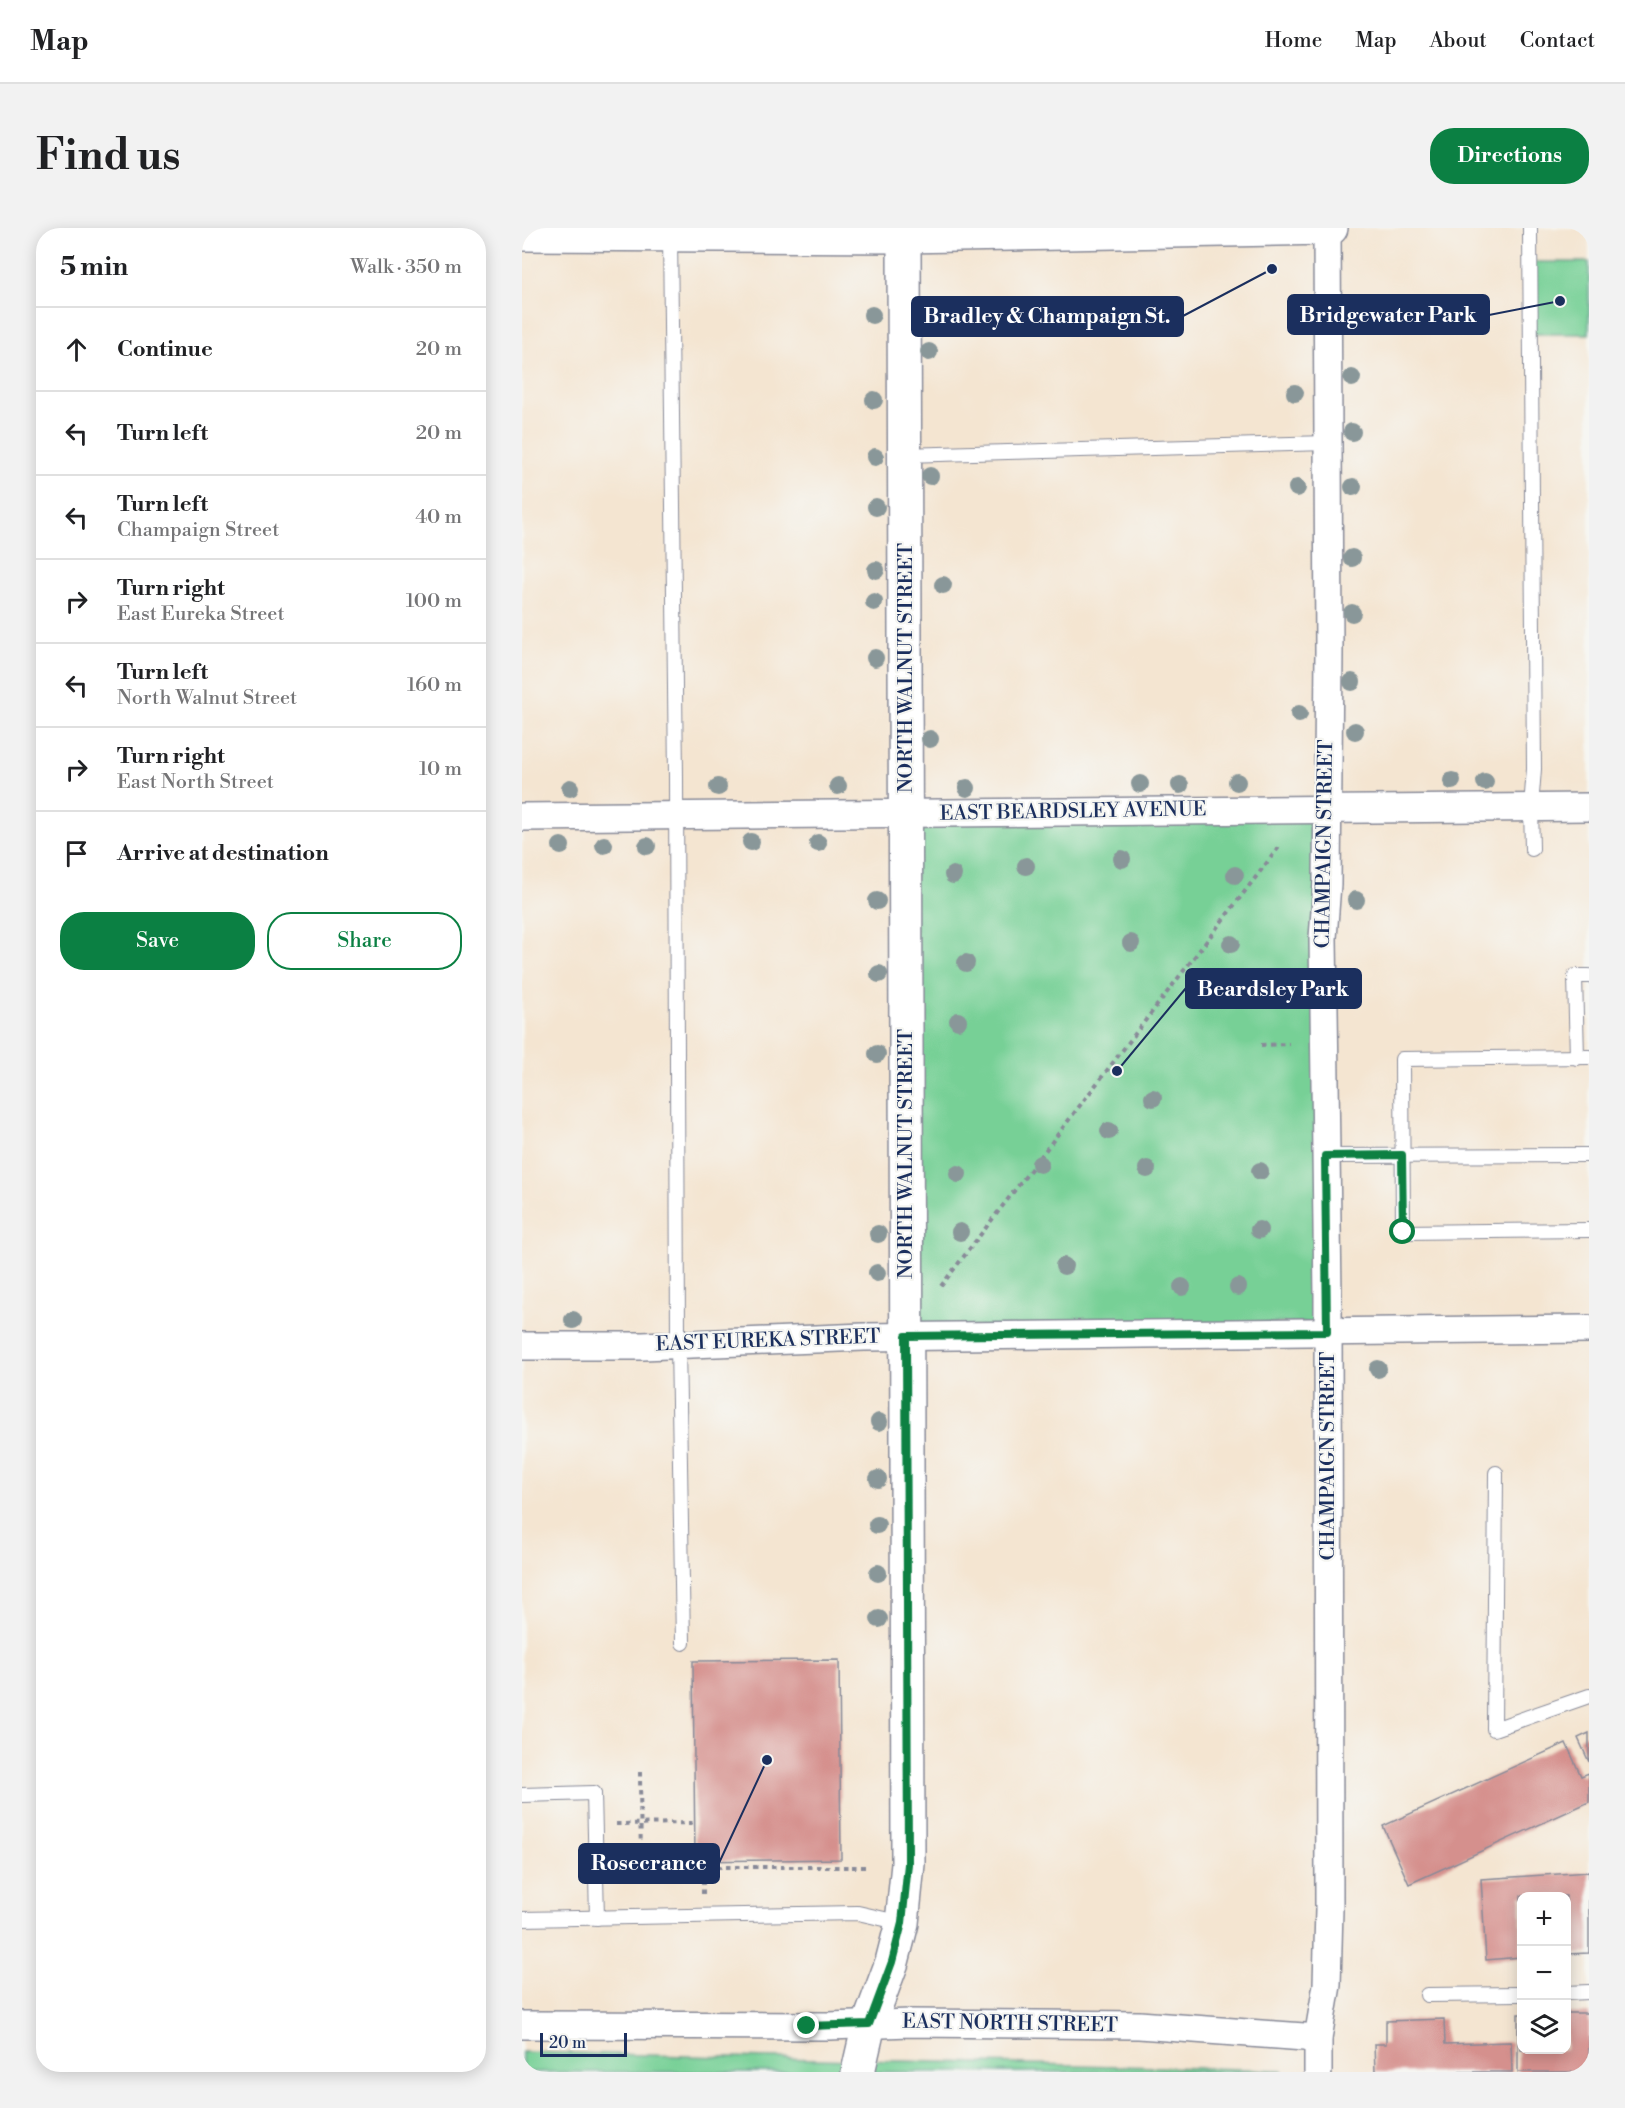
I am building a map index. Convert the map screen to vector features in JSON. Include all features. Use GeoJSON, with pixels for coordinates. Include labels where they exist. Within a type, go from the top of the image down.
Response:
{"type":"FeatureCollection","features":[{"type":"Feature","properties":{"kind":"street"},"geometry":{"type":"LineString","coordinates":[[522,234],[670,231],[904,232],[1328,228]]}},
{"type":"Feature","properties":{"kind":"street","name":"CHAMPAIGN STREET"},"geometry":{"type":"LineString","coordinates":[[1318,2072],[1318,2038],[1327,1985],[1329,1909],[1323,938],[1327,884],[1328,228]]}},
{"type":"Feature","properties":{"kind":"street","name":"NORTH WALNUT STREET"},"geometry":{"type":"LineString","coordinates":[[858,2072],[869,2024],[892,1962],[902,1923],[908,1864],[904,232]]}},
{"type":"Feature","properties":{"kind":"street","name":"EAST BEARDSLEY AVENUE"},"geometry":{"type":"LineString","coordinates":[[522,817],[1589,807]]}},
{"type":"Feature","properties":{"kind":"street","name":"EAST EUREKA STREET"},"geometry":{"type":"LineString","coordinates":[[522,1346],[678,1344],[906,1336],[1589,1329]]}},
{"type":"Feature","properties":{"kind":"street","name":"EAST NORTH STREET"},"geometry":{"type":"LineString","coordinates":[[522,2025],[829,2026],[909,2023],[1139,2025],[1318,2038]]}},
{"type":"Feature","properties":{"kind":"lane"},"geometry":{"type":"LineString","coordinates":[[1530,228],[1534,769],[1531,807],[1532,849]]}},
{"type":"Feature","properties":{"kind":"lane"},"geometry":{"type":"LineString","coordinates":[[670,231],[678,1344],[683,1643]]}},
{"type":"Feature","properties":{"kind":"lane"},"geometry":{"type":"LineString","coordinates":[[905,455],[1328,443]]}},
{"type":"Feature","properties":{"kind":"lane"},"geometry":{"type":"LineString","coordinates":[[1589,976],[1575,976],[1583,1057],[1402,1059],[1403,1232],[1589,1230]]}},
{"type":"Feature","properties":{"kind":"lane"},"geometry":{"type":"LineString","coordinates":[[1325,1156],[1589,1155]]}},
{"type":"Feature","properties":{"kind":"lane"},"geometry":{"type":"LineString","coordinates":[[1496,1473],[1494,1729],[1589,1696]]}},
{"type":"Feature","properties":{"kind":"lane"},"geometry":{"type":"LineString","coordinates":[[522,1795],[594,1793],[597,1918]]}},
{"type":"Feature","properties":{"kind":"lane"},"geometry":{"type":"LineString","coordinates":[[522,1919],[858,1913],[902,1923]]}},
{"type":"Feature","properties":{"kind":"lane"},"geometry":{"type":"LineString","coordinates":[[1571,1993],[1589,1992]]}},
{"type":"Feature","properties":{"kind":"lane"},"geometry":{"type":"LineString","coordinates":[[1427,1995],[1517,1994]]}},
{"type":"Feature","properties":{"kind":"path"},"geometry":{"type":"LineString","coordinates":[[941,1286],[1279,847]]}},
{"type":"Feature","properties":{"kind":"path"},"geometry":{"type":"LineString","coordinates":[[1261,1045],[1289,1044]]}},
{"type":"Feature","properties":{"kind":"path"},"geometry":{"type":"LineString","coordinates":[[640,1772],[641,1875]]}},
{"type":"Feature","properties":{"kind":"path"},"geometry":{"type":"LineString","coordinates":[[594,1824],[694,1823]]}},
{"type":"Feature","properties":{"kind":"path"},"geometry":{"type":"LineString","coordinates":[[690,1867],[865,1867]]}},
{"type":"Feature","properties":{"kind":"path"},"geometry":{"type":"LineString","coordinates":[[702,1916],[703,1867]]}},
{"type":"Feature","properties":{"kind":"green space"},"geometry":{"type":"Polygon","coordinates":[[[1530,262],[1589,262],[1589,334],[1530,334],[1530,262]]]}},
{"type":"Feature","properties":{"kind":"green space"},"geometry":{"type":"Polygon","coordinates":[[[1320,814],[1320,1323],[915,1328],[915,820],[1320,814]]]}},
{"type":"Feature","properties":{"kind":"green space"},"geometry":{"type":"Polygon","coordinates":[[[522,2052],[1283,2070],[1283,2072],[522,2072],[522,2052]]]}},
{"type":"Feature","properties":{"kind":"building"},"geometry":{"type":"Polygon","coordinates":[[[839,1660],[841,1859],[695,1861],[693,1661],[839,1660]]]}},
{"type":"Feature","properties":{"kind":"building"},"geometry":{"type":"Polygon","coordinates":[[[1589,1733],[1589,1762],[1578,1738],[1589,1733]]]}},
{"type":"Feature","properties":{"kind":"building"},"geometry":{"type":"Polygon","coordinates":[[[1566,1743],[1581,1776],[1589,1773],[1589,1802],[1409,1884],[1383,1826],[1566,1743]]]}},
{"type":"Feature","properties":{"kind":"building"},"geometry":{"type":"Polygon","coordinates":[[[1589,1872],[1589,1953],[1571,1954],[1571,1892],[1517,1892],[1517,1957],[1486,1960],[1481,1879],[1589,1872]]]}},
{"type":"Feature","properties":{"kind":"building"},"geometry":{"type":"Polygon","coordinates":[[[1571,2013],[1589,2013],[1589,2072],[1518,2072],[1518,2054],[1571,2054],[1571,2013]]]}},
{"type":"Feature","properties":{"kind":"building"},"geometry":{"type":"Polygon","coordinates":[[[1444,2019],[1445,2044],[1511,2042],[1512,2072],[1375,2072],[1374,2044],[1386,2044],[1386,2021],[1444,2019]]]}},
{"type":"Feature","properties":{"kind":"place","name":"Bradley & Champaign St."},"geometry":{"type":"Point","coordinates":[1272,269]}},
{"type":"Feature","properties":{"kind":"place","name":"Bridgewater Park"},"geometry":{"type":"Point","coordinates":[1560,301]}},
{"type":"Feature","properties":{"kind":"place","name":"Beardsley Park"},"geometry":{"type":"Point","coordinates":[1117,1071]}},
{"type":"Feature","properties":{"kind":"place","name":"Rosecrance"},"geometry":{"type":"Point","coordinates":[767,1760]}},
{"type":"Feature","properties":{"kind":"route"},"geometry":{"type":"LineString","coordinates":[[807,2026],[869,2024],[892,1962],[902,1923],[908,1864],[906,1336],[1327,1332],[1325,1156],[1402,1155],[1403,1232]]}}]}
